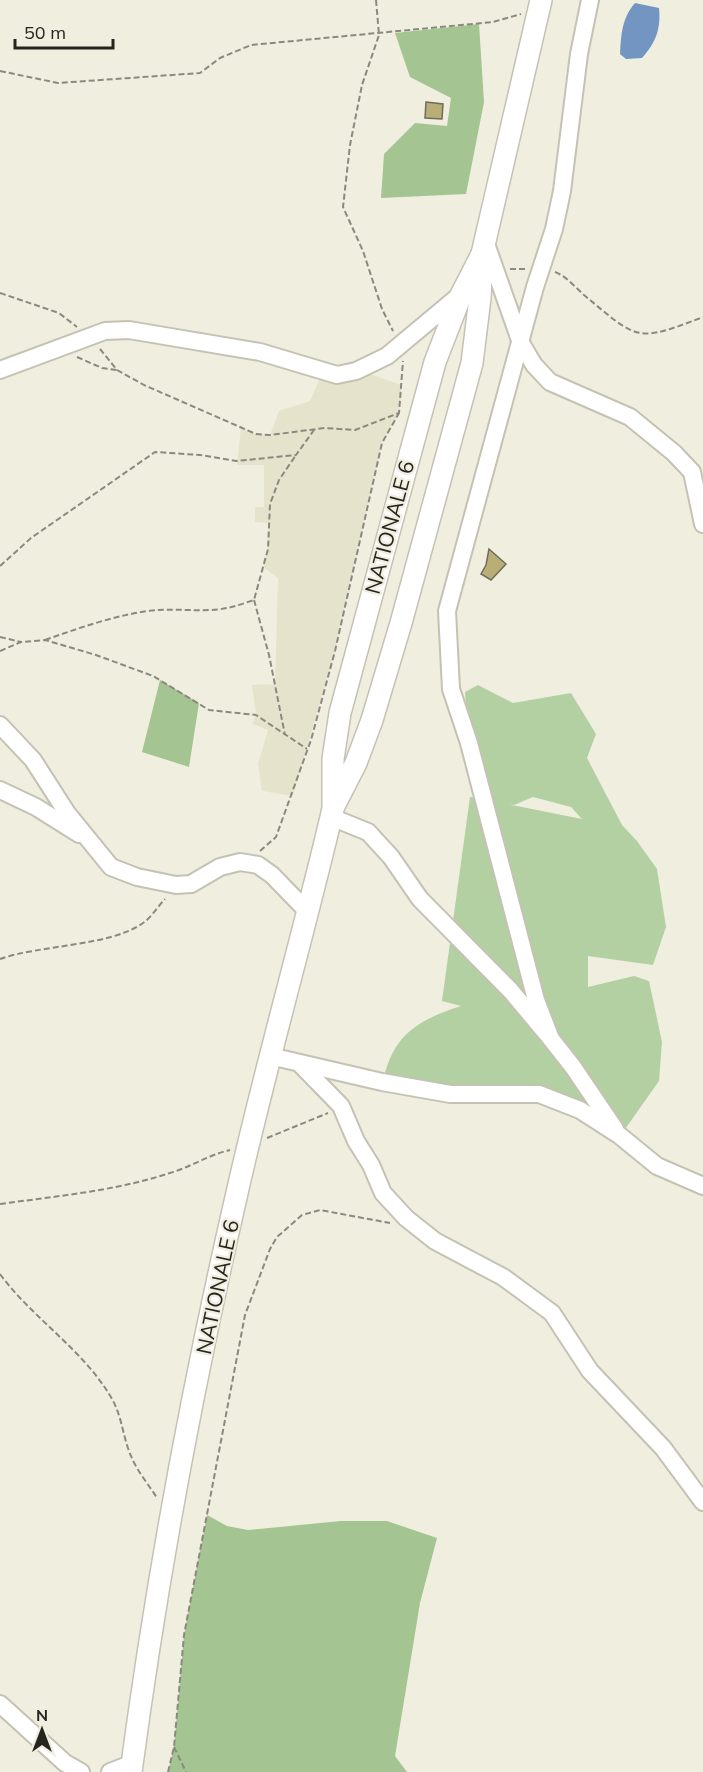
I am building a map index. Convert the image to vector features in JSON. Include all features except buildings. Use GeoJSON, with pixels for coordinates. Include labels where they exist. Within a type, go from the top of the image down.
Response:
{"type":"FeatureCollection","features":[{"type":"Feature","properties":{"kind":"main road","name":"NATIONALE 6"},"geometry":{"type":"LineString","coordinates":[[132,1767],[183,1446],[249,1145],[332,813],[356,763],[372,720],[436,499],[477,339],[488,255],[540,4]]}},
{"type":"Feature","properties":{"kind":"main road","name":"NATIONALE 6"},"geometry":{"type":"LineString","coordinates":[[332,813],[333,759],[340,713],[435,362],[461,295],[488,255]]}},
{"type":"Feature","properties":{"kind":"street"},"geometry":{"type":"LineString","coordinates":[[551,1039],[536,1000],[472,753],[451,689],[447,611],[554,229],[562,191],[579,54],[590,0]]}},
{"type":"Feature","properties":{"kind":"street"},"geometry":{"type":"LineString","coordinates":[[488,255],[521,343],[534,364],[550,382],[630,417],[674,453],[692,471],[703,524]]}},
{"type":"Feature","properties":{"kind":"street"},"geometry":{"type":"LineString","coordinates":[[0,370],[105,331],[129,330],[260,352],[337,375],[356,371],[377,361],[461,295]]}},
{"type":"Feature","properties":{"kind":"street"},"geometry":{"type":"LineString","coordinates":[[0,725],[33,760],[111,867],[137,877],[177,885],[191,884],[220,867],[240,862],[258,865],[272,875],[307,911]]}},
{"type":"Feature","properties":{"kind":"street"},"geometry":{"type":"LineString","coordinates":[[0,790],[36,807],[90,841]]}},
{"type":"Feature","properties":{"kind":"street"},"geometry":{"type":"LineString","coordinates":[[332,813],[368,832],[391,857],[420,899],[511,991],[573,1066],[619,1134]]}},
{"type":"Feature","properties":{"kind":"street"},"geometry":{"type":"LineString","coordinates":[[270,1056],[301,1065],[450,1094],[539,1094],[580,1110],[619,1134],[657,1166],[703,1186]]}},
{"type":"Feature","properties":{"kind":"street"},"geometry":{"type":"LineString","coordinates":[[301,1065],[341,1106],[383,1194],[419,1229],[435,1241],[503,1276],[552,1313],[590,1371],[663,1448],[703,1502]]}},
{"type":"Feature","properties":{"kind":"street"},"geometry":{"type":"LineString","coordinates":[[0,1704],[65,1763],[81,1772]]}},
{"type":"Feature","properties":{"kind":"street"},"geometry":{"type":"LineString","coordinates":[[110,1772],[132,1767]]}},
{"type":"Feature","properties":{"kind":"path"},"geometry":{"type":"LineString","coordinates":[[240,862],[267,847],[276,837],[293,796],[335,651],[382,443],[399,412],[404,365],[400,345],[382,309],[363,251],[343,207],[350,146],[362,85],[379,35],[376,0]]}},
{"type":"Feature","properties":{"kind":"path"},"geometry":{"type":"LineString","coordinates":[[0,71],[58,83],[200,73],[220,58],[251,45],[379,35],[493,22],[540,4]]}},
{"type":"Feature","properties":{"kind":"path"},"geometry":{"type":"LineString","coordinates":[[488,255],[560,274],[625,329],[648,335],[660,334],[703,317]]}},
{"type":"Feature","properties":{"kind":"path"},"geometry":{"type":"LineString","coordinates":[[0,293],[59,313],[89,337],[117,370]]}},
{"type":"Feature","properties":{"kind":"path"},"geometry":{"type":"LineString","coordinates":[[51,351],[72,355],[102,368],[117,370],[256,434],[355,430],[399,412]]}},
{"type":"Feature","properties":{"kind":"path"},"geometry":{"type":"LineString","coordinates":[[285,735],[269,655],[254,600],[268,549],[270,504],[279,480],[314,430]]}},
{"type":"Feature","properties":{"kind":"path"},"geometry":{"type":"LineString","coordinates":[[0,566],[32,538],[155,452],[200,454],[236,461],[296,455]]}},
{"type":"Feature","properties":{"kind":"path"},"geometry":{"type":"LineString","coordinates":[[0,637],[21,642],[45,640],[97,622],[141,612],[177,608],[228,608],[254,600]]}},
{"type":"Feature","properties":{"kind":"path"},"geometry":{"type":"LineString","coordinates":[[45,640],[153,676],[209,710],[256,715],[307,749]]}},
{"type":"Feature","properties":{"kind":"path"},"geometry":{"type":"LineString","coordinates":[[0,651],[21,642]]}},
{"type":"Feature","properties":{"kind":"path"},"geometry":{"type":"LineString","coordinates":[[0,959],[32,950],[82,943],[132,928],[143,923],[177,885]]}},
{"type":"Feature","properties":{"kind":"path"},"geometry":{"type":"LineString","coordinates":[[0,1203],[106,1189],[172,1173],[207,1155],[249,1145],[316,1120],[341,1106]]}},
{"type":"Feature","properties":{"kind":"path"},"geometry":{"type":"LineString","coordinates":[[168,1772],[174,1747],[184,1635],[245,1316],[270,1249],[277,1236],[302,1215],[320,1210],[419,1229]]}},
{"type":"Feature","properties":{"kind":"path"},"geometry":{"type":"LineString","coordinates":[[0,1274],[18,1298],[90,1368],[113,1401],[131,1457],[171,1519]]}},
{"type":"Feature","properties":{"kind":"path"},"geometry":{"type":"LineString","coordinates":[[174,1747],[186,1772]]}},
{"type":"Feature","properties":{"kind":"shaded area"},"geometry":{"type":"Polygon","coordinates":[[[358,370],[402,385],[399,413],[382,443],[335,651],[293,796],[262,791],[258,764],[268,730],[252,724],[256,715],[252,685],[275,684],[278,578],[263,567],[268,549],[269,523],[255,522],[255,507],[264,507],[264,465],[237,465],[241,427],[256,434],[270,435],[279,411],[310,401],[322,373],[358,370]]]}},
{"type":"Feature","properties":{"kind":"green space"},"geometry":{"type":"Polygon","coordinates":[[[479,24],[484,102],[466,194],[381,198],[384,154],[415,123],[447,126],[451,98],[410,77],[395,33],[479,24]]]}},
{"type":"Feature","properties":{"kind":"green space"},"geometry":{"type":"Polygon","coordinates":[[[160,680],[199,703],[189,767],[142,752],[160,680]]]}},
{"type":"Feature","properties":{"kind":"green space"},"geometry":{"type":"Polygon","coordinates":[[[478,685],[513,703],[571,693],[596,734],[587,758],[622,825],[657,869],[666,927],[653,965],[588,956],[588,987],[634,976],[649,981],[662,1042],[659,1081],[623,1132],[539,1094],[383,1082],[393,1053],[409,1032],[432,1017],[461,1006],[442,1001],[470,797],[489,801],[469,743],[465,692],[478,685]],[[533,797],[514,805],[507,804],[582,819],[571,807],[533,797]]]}},
{"type":"Feature","properties":{"kind":"green space"},"geometry":{"type":"Polygon","coordinates":[[[207,1515],[227,1526],[248,1530],[341,1521],[387,1521],[437,1538],[420,1603],[395,1756],[407,1772],[168,1772],[174,1747],[184,1635],[207,1515]]]}},
{"type":"Feature","properties":{"kind":"water"},"geometry":{"type":"Polygon","coordinates":[[[635,3],[659,8],[658,29],[654,41],[642,58],[626,59],[620,54],[622,33],[627,14],[635,3]]]}}]}
